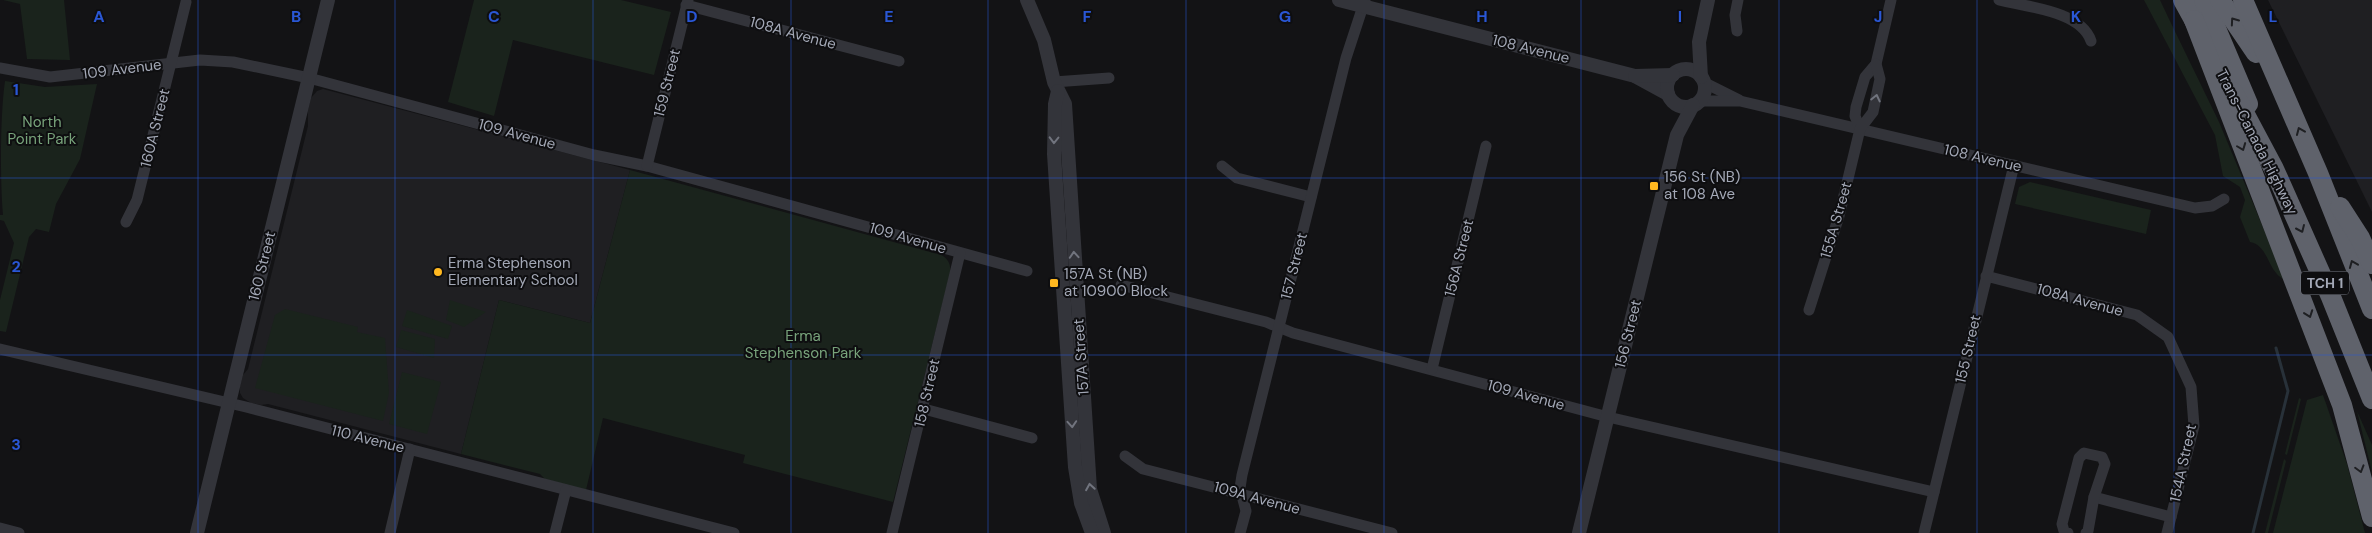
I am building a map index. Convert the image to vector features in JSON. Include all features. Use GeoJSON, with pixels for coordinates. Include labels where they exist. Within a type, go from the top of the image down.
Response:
{"type":"FeatureCollection","features":[{"type":"Feature","properties":{"kind":"highway","name":"Trans-Canada Highway"},"geometry":{"type":"LineString","coordinates":[[2183,0],[2274,168],[2331,297],[2372,399]]}},
{"type":"Feature","properties":{"kind":"highway"},"geometry":{"type":"LineString","coordinates":[[2204,0],[2274,168]]}},
{"type":"Feature","properties":{"kind":"highway"},"geometry":{"type":"LineString","coordinates":[[2220,0],[2282,89]]}},
{"type":"Feature","properties":{"kind":"highway","name":"TCH 1"},"geometry":{"type":"LineString","coordinates":[[2243,0],[2318,173],[2372,309]]}},
{"type":"Feature","properties":{"kind":"highway"},"geometry":{"type":"LineString","coordinates":[[2194,20],[2342,405],[2372,517]]}},
{"type":"Feature","properties":{"kind":"highway"},"geometry":{"type":"LineString","coordinates":[[2318,173],[2360,238],[2372,264]]}},
{"type":"Feature","properties":{"kind":"street","name":"160 Street"},"geometry":{"type":"LineString","coordinates":[[197,533],[328,0]]}},
{"type":"Feature","properties":{"kind":"street","name":"108 Avenue"},"geometry":{"type":"LineString","coordinates":[[1339,0],[1364,3],[1635,76],[1671,98]]}},
{"type":"Feature","properties":{"kind":"street"},"geometry":{"type":"LineString","coordinates":[[1699,42],[1668,82],[1671,98],[1681,106],[1696,103],[1704,91],[1699,42],[1708,0]]}},
{"type":"Feature","properties":{"kind":"street"},"geometry":{"type":"LineString","coordinates":[[1737,32],[1735,15],[1738,0]]}},
{"type":"Feature","properties":{"kind":"street","name":"155A Street"},"geometry":{"type":"LineString","coordinates":[[1860,128],[1855,116],[1856,107],[1865,77],[1876,64],[1891,0]]}},
{"type":"Feature","properties":{"kind":"street"},"geometry":{"type":"LineString","coordinates":[[1999,0],[2072,18],[2088,32],[2091,41]]}},
{"type":"Feature","properties":{"kind":"street","name":"160A Street"},"geometry":{"type":"LineString","coordinates":[[126,222],[137,200],[187,1]]}},
{"type":"Feature","properties":{"kind":"street","name":"108A Avenue"},"geometry":{"type":"LineString","coordinates":[[687,2],[899,62]]}},
{"type":"Feature","properties":{"kind":"street","name":"159 Street"},"geometry":{"type":"LineString","coordinates":[[647,166],[687,2]]}},
{"type":"Feature","properties":{"kind":"street","name":"157A Street"},"geometry":{"type":"LineString","coordinates":[[1028,2],[1044,40],[1056,87],[1065,104],[1090,489],[1104,533]]}},
{"type":"Feature","properties":{"kind":"street","name":"157 Street"},"geometry":{"type":"LineString","coordinates":[[1240,533],[1246,511],[1241,494],[1242,475],[1346,58],[1364,3]]}},
{"type":"Feature","properties":{"kind":"street","name":"109 Avenue"},"geometry":{"type":"LineString","coordinates":[[0,68],[50,77],[200,60],[233,62],[309,78],[594,155],[647,166],[1027,271]]}},
{"type":"Feature","properties":{"kind":"street","name":"155A Street"},"geometry":{"type":"LineString","coordinates":[[1809,310],[1839,216],[1860,128],[1873,112],[1880,79],[1876,64]]}},
{"type":"Feature","properties":{"kind":"street"},"geometry":{"type":"LineString","coordinates":[[1676,73],[1694,71],[1702,79]]}},
{"type":"Feature","properties":{"kind":"street","name":"108 Avenue"},"geometry":{"type":"LineString","coordinates":[[1635,76],[1676,73]]}},
{"type":"Feature","properties":{"kind":"street"},"geometry":{"type":"LineString","coordinates":[[1056,87],[1109,78]]}},
{"type":"Feature","properties":{"kind":"street","name":"108 Avenue"},"geometry":{"type":"LineString","coordinates":[[1702,79],[1740,101]]}},
{"type":"Feature","properties":{"kind":"street","name":"157A Street"},"geometry":{"type":"LineString","coordinates":[[1056,87],[1054,154],[1075,467],[1081,503],[1092,533]]}},
{"type":"Feature","properties":{"kind":"street","name":"156 Street"},"geometry":{"type":"LineString","coordinates":[[1671,98],[1677,135]]}},
{"type":"Feature","properties":{"kind":"street","name":"108 Avenue"},"geometry":{"type":"LineString","coordinates":[[1696,103],[1740,101],[2195,208],[2212,206],[2224,198]]}},
{"type":"Feature","properties":{"kind":"street","name":"156 Street"},"geometry":{"type":"LineString","coordinates":[[1579,533],[1677,135],[1696,103]]}},
{"type":"Feature","properties":{"kind":"street","name":"156A Street"},"geometry":{"type":"LineString","coordinates":[[1432,370],[1486,146]]}},
{"type":"Feature","properties":{"kind":"street","name":"155 Street"},"geometry":{"type":"LineString","coordinates":[[1924,533],[2014,165]]}},
{"type":"Feature","properties":{"kind":"street"},"geometry":{"type":"LineString","coordinates":[[1222,166],[1237,178],[1311,198]]}},
{"type":"Feature","properties":{"kind":"street","name":"158 Street"},"geometry":{"type":"LineString","coordinates":[[892,533],[924,409],[960,252]]}},
{"type":"Feature","properties":{"kind":"street","name":"108A Avenue"},"geometry":{"type":"LineString","coordinates":[[1986,276],[2137,315],[2168,336]]}},
{"type":"Feature","properties":{"kind":"street","name":"109 Avenue"},"geometry":{"type":"LineString","coordinates":[[1121,285],[1266,322],[1279,328],[1608,417],[1934,492]]}},
{"type":"Feature","properties":{"kind":"street","name":"154A Street"},"geometry":{"type":"LineString","coordinates":[[2167,533],[2194,426],[2191,387],[2168,336]]}},
{"type":"Feature","properties":{"kind":"street","name":"110 Avenue"},"geometry":{"type":"LineString","coordinates":[[0,349],[230,403],[734,533]]}},
{"type":"Feature","properties":{"kind":"street"},"geometry":{"type":"LineString","coordinates":[[924,409],[1032,438]]}},
{"type":"Feature","properties":{"kind":"street"},"geometry":{"type":"LineString","coordinates":[[390,533],[410,449]]}},
{"type":"Feature","properties":{"kind":"street"},"geometry":{"type":"LineString","coordinates":[[2068,533],[2064,531],[2062,524],[2078,458],[2084,453],[2102,457],[2105,464],[2094,497],[2088,531],[2086,533]]}},
{"type":"Feature","properties":{"kind":"street","name":"109A Avenue"},"geometry":{"type":"LineString","coordinates":[[1125,456],[1143,469],[1392,533]]}},
{"type":"Feature","properties":{"kind":"street"},"geometry":{"type":"LineString","coordinates":[[555,533],[566,490]]}},
{"type":"Feature","properties":{"kind":"street"},"geometry":{"type":"LineString","coordinates":[[2094,497],[2171,517]]}},
{"type":"Feature","properties":{"kind":"street"},"geometry":{"type":"LineString","coordinates":[[0,528],[19,533]]}},
{"type":"Feature","properties":{"kind":"shaded area"},"geometry":{"type":"Polygon","coordinates":[[[2268,0],[2372,0],[2372,212],[2268,0]]]}},
{"type":"Feature","properties":{"kind":"shaded area","name":"Erma Stephenson Elementary School"},"geometry":{"type":"Polygon","coordinates":[[[323,89],[630,170],[590,323],[499,300],[461,454],[268,404],[251,403],[243,398],[240,393],[243,375],[248,369],[308,126],[308,110],[311,98],[317,91],[323,89]]]}},
{"type":"Feature","properties":{"kind":"green space"},"geometry":{"type":"Polygon","coordinates":[[[3,0],[64,0],[70,60],[27,59],[20,4],[3,0]]]}},
{"type":"Feature","properties":{"kind":"green space"},"geometry":{"type":"Polygon","coordinates":[[[474,0],[621,0],[671,12],[654,75],[513,40],[494,116],[448,102],[474,0]]]}},
{"type":"Feature","properties":{"kind":"green space"},"geometry":{"type":"Polygon","coordinates":[[[2144,0],[2160,0],[2219,122],[2285,280],[2275,271],[2261,248],[2250,242],[2240,217],[2245,200],[2240,187],[2223,176],[2215,135],[2144,0]]]}},
{"type":"Feature","properties":{"kind":"green space","name":"North Point Park"},"geometry":{"type":"Polygon","coordinates":[[[5,81],[45,87],[97,84],[80,159],[56,204],[49,232],[36,229],[29,237],[6,332],[0,331],[0,300],[14,243],[4,221],[0,220],[0,215],[3,215],[1,148],[5,81]]]}},
{"type":"Feature","properties":{"kind":"green space","name":"Erma Stephenson Park"},"geometry":{"type":"Polygon","coordinates":[[[630,170],[941,255],[948,260],[950,273],[893,502],[743,463],[745,455],[603,418],[586,490],[545,479],[540,474],[461,454],[499,300],[590,323],[630,170]]]}},
{"type":"Feature","properties":{"kind":"green space"},"geometry":{"type":"Polygon","coordinates":[[[2030,182],[2151,210],[2146,234],[2015,204],[2019,187],[2030,182]]]}},
{"type":"Feature","properties":{"kind":"green space"},"geometry":{"type":"Polygon","coordinates":[[[450,300],[486,312],[464,327],[446,320],[450,300]]]}},
{"type":"Feature","properties":{"kind":"green space"},"geometry":{"type":"Polygon","coordinates":[[[285,309],[358,327],[357,332],[385,338],[389,393],[383,421],[255,388],[275,315],[285,309]]]}},
{"type":"Feature","properties":{"kind":"green space"},"geometry":{"type":"Polygon","coordinates":[[[407,310],[452,326],[448,339],[402,326],[407,310]]]}},
{"type":"Feature","properties":{"kind":"green space"},"geometry":{"type":"Polygon","coordinates":[[[401,330],[435,339],[434,358],[396,347],[401,330]]]}},
{"type":"Feature","properties":{"kind":"green space"},"geometry":{"type":"Polygon","coordinates":[[[402,372],[441,382],[427,434],[389,424],[402,372]]]}},
{"type":"Feature","properties":{"kind":"green space"},"geometry":{"type":"Polygon","coordinates":[[[2323,395],[2347,464],[2365,533],[2273,533],[2307,400],[2323,395]]]}},
{"type":"Feature","properties":{"kind":"green space"},"geometry":{"type":"Polygon","coordinates":[[[2299,398],[2301,399],[2287,455],[2285,454],[2299,398]]]}},
{"type":"Feature","properties":{"kind":"green space"},"geometry":{"type":"Polygon","coordinates":[[[2357,411],[2372,445],[2372,472],[2357,411]]]}},
{"type":"Feature","properties":{"kind":"green space"},"geometry":{"type":"Polygon","coordinates":[[[2284,459],[2286,461],[2268,533],[2265,533],[2284,459]]]}},
{"type":"Feature","properties":{"kind":"waterway"},"geometry":{"type":"LineString","coordinates":[[2253,533],[2288,391],[2276,348]]}},
{"type":"Feature","properties":{"kind":"place","name":"156 St (NB) at 108 Ave"},"geometry":{"type":"Point","coordinates":[1654,186]}},
{"type":"Feature","properties":{"kind":"place","name":"Erma Stephenson Elementary School"},"geometry":{"type":"Point","coordinates":[438,272]}},
{"type":"Feature","properties":{"kind":"place","name":"157A St (NB) at 10900 Block"},"geometry":{"type":"Point","coordinates":[1054,283]}}]}
